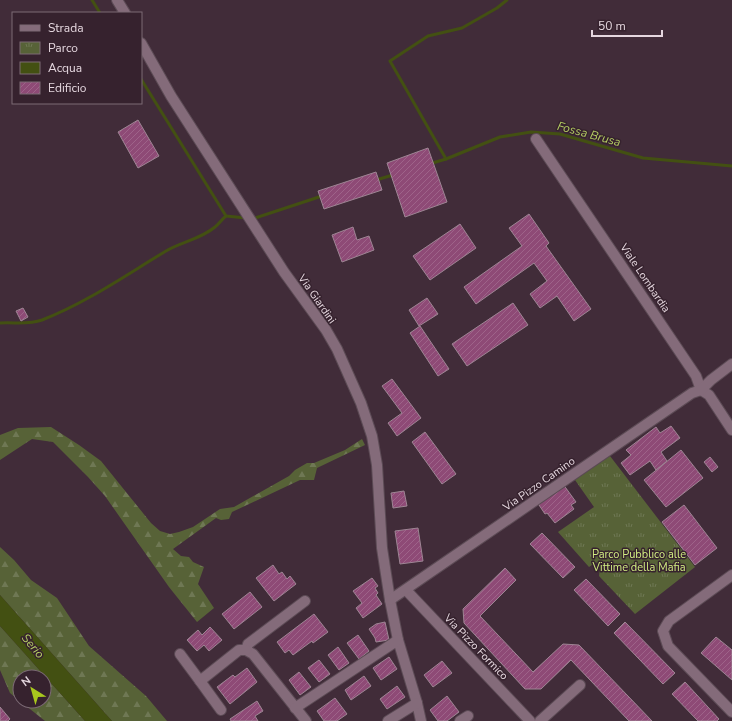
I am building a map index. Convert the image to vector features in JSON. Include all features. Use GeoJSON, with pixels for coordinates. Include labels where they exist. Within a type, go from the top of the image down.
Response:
{"type":"FeatureCollection","features":[{"type":"Feature","properties":{"kind":"street"},"geometry":{"type":"LineString","coordinates":[[117,0],[124,12]]}},
{"type":"Feature","properties":{"kind":"street","name":"Via Giardini"},"geometry":{"type":"LineString","coordinates":[[142,45],[171,96],[284,272],[326,330],[337,348],[361,403],[372,436],[377,465],[382,548],[390,600],[398,640],[421,721]]}},
{"type":"Feature","properties":{"kind":"street","name":"Viale Lombardia"},"geometry":{"type":"LineString","coordinates":[[536,139],[694,372],[701,390],[709,395],[732,430]]}},
{"type":"Feature","properties":{"kind":"street","name":"Via Pizzo Camino"},"geometry":{"type":"LineString","coordinates":[[390,600],[692,393],[701,390],[711,380],[732,364]]}},
{"type":"Feature","properties":{"kind":"street"},"geometry":{"type":"LineString","coordinates":[[732,575],[669,621],[662,631],[668,646],[732,712]]}},
{"type":"Feature","properties":{"kind":"street","name":"Via Pizzo Formico"},"geometry":{"type":"LineString","coordinates":[[406,590],[530,721]]}},
{"type":"Feature","properties":{"kind":"street"},"geometry":{"type":"LineString","coordinates":[[246,650],[248,644],[305,600]]}},
{"type":"Feature","properties":{"kind":"street"},"geometry":{"type":"LineString","coordinates":[[295,708],[398,640]]}},
{"type":"Feature","properties":{"kind":"street"},"geometry":{"type":"LineString","coordinates":[[200,681],[239,650],[246,650],[253,654],[306,721]]}},
{"type":"Feature","properties":{"kind":"street"},"geometry":{"type":"LineString","coordinates":[[180,654],[221,710]]}},
{"type":"Feature","properties":{"kind":"street"},"geometry":{"type":"LineString","coordinates":[[540,721],[580,685]]}},
{"type":"Feature","properties":{"kind":"street"},"geometry":{"type":"LineString","coordinates":[[388,721],[417,703]]}},
{"type":"Feature","properties":{"kind":"green space"},"geometry":{"type":"Polygon","coordinates":[[[51,427],[101,461],[151,523],[160,531],[170,534],[193,527],[220,509],[234,507],[289,476],[295,470],[307,463],[314,463],[345,450],[362,439],[365,445],[317,468],[314,480],[300,480],[232,512],[229,519],[221,520],[216,518],[173,549],[181,556],[189,557],[193,562],[204,567],[198,584],[214,608],[197,622],[169,587],[105,496],[53,442],[32,439],[0,460],[0,435],[18,428],[51,427]]]}},
{"type":"Feature","properties":{"kind":"green space","name":"Parco Pubblico alle Vittime della Mafia"},"geometry":{"type":"Polygon","coordinates":[[[610,456],[695,567],[635,614],[599,576],[600,567],[596,562],[589,567],[558,532],[594,507],[575,480],[610,456]]]}},
{"type":"Feature","properties":{"kind":"green space"},"geometry":{"type":"Polygon","coordinates":[[[0,547],[14,560],[31,580],[57,598],[89,646],[146,696],[167,721],[112,721],[0,595],[0,547]]]}},
{"type":"Feature","properties":{"kind":"green space"},"geometry":{"type":"Polygon","coordinates":[[[0,626],[38,669],[12,669],[12,695],[0,670],[0,626]]]}},
{"type":"Feature","properties":{"kind":"green space"},"geometry":{"type":"Polygon","coordinates":[[[52,684],[85,721],[45,721],[30,709],[52,709],[52,684]]]}},
{"type":"Feature","properties":{"kind":"water","name":"Serio"},"geometry":{"type":"Polygon","coordinates":[[[0,595],[112,721],[85,721],[52,684],[52,669],[38,669],[0,626],[0,595]]]}},
{"type":"Feature","properties":{"kind":"building"},"geometry":{"type":"Polygon","coordinates":[[[138,120],[159,156],[138,168],[118,132],[138,120]]]}},
{"type":"Feature","properties":{"kind":"building"},"geometry":{"type":"Polygon","coordinates":[[[428,148],[447,202],[405,217],[387,163],[428,148]]]}},
{"type":"Feature","properties":{"kind":"building"},"geometry":{"type":"Polygon","coordinates":[[[376,172],[382,190],[324,209],[318,191],[376,172]]]}},
{"type":"Feature","properties":{"kind":"building"},"geometry":{"type":"Polygon","coordinates":[[[529,214],[549,243],[546,246],[591,309],[574,321],[557,296],[540,308],[530,294],[547,281],[534,263],[476,304],[464,287],[522,246],[509,228],[529,214]]]}},
{"type":"Feature","properties":{"kind":"building"},"geometry":{"type":"Polygon","coordinates":[[[460,224],[476,248],[430,280],[413,256],[460,224]]]}},
{"type":"Feature","properties":{"kind":"building"},"geometry":{"type":"Polygon","coordinates":[[[353,227],[357,240],[369,236],[374,250],[342,262],[332,235],[353,227]]]}},
{"type":"Feature","properties":{"kind":"building"},"geometry":{"type":"Polygon","coordinates":[[[427,298],[438,314],[419,326],[409,310],[427,298]]]}},
{"type":"Feature","properties":{"kind":"building"},"geometry":{"type":"Polygon","coordinates":[[[513,303],[528,325],[467,366],[452,344],[513,303]]]}},
{"type":"Feature","properties":{"kind":"building"},"geometry":{"type":"Polygon","coordinates":[[[23,308],[28,317],[21,321],[16,311],[23,308]]]}},
{"type":"Feature","properties":{"kind":"building"},"geometry":{"type":"Polygon","coordinates":[[[420,326],[449,369],[438,376],[410,333],[420,326]]]}},
{"type":"Feature","properties":{"kind":"building"},"geometry":{"type":"Polygon","coordinates":[[[392,379],[421,418],[397,436],[388,423],[402,413],[382,386],[392,379]]]}},
{"type":"Feature","properties":{"kind":"building"},"geometry":{"type":"Polygon","coordinates":[[[671,426],[680,438],[661,452],[667,461],[656,470],[650,461],[630,475],[621,463],[631,455],[626,450],[656,427],[660,433],[671,426]]]}},
{"type":"Feature","properties":{"kind":"building"},"geometry":{"type":"Polygon","coordinates":[[[425,432],[456,474],[442,484],[412,442],[425,432]]]}},
{"type":"Feature","properties":{"kind":"building"},"geometry":{"type":"Polygon","coordinates":[[[681,450],[703,478],[666,507],[644,480],[681,450]]]}},
{"type":"Feature","properties":{"kind":"building"},"geometry":{"type":"Polygon","coordinates":[[[710,457],[718,467],[712,472],[704,462],[710,457]]]}},
{"type":"Feature","properties":{"kind":"building"},"geometry":{"type":"Polygon","coordinates":[[[563,484],[576,502],[571,505],[574,509],[555,523],[547,513],[545,514],[537,502],[563,484]]]}},
{"type":"Feature","properties":{"kind":"building"},"geometry":{"type":"Polygon","coordinates":[[[404,491],[407,506],[393,508],[391,493],[404,491]]]}},
{"type":"Feature","properties":{"kind":"building"},"geometry":{"type":"Polygon","coordinates":[[[684,505],[717,548],[695,565],[662,522],[684,505]]]}},
{"type":"Feature","properties":{"kind":"building"},"geometry":{"type":"Polygon","coordinates":[[[418,528],[423,561],[400,564],[395,531],[418,528]]]}},
{"type":"Feature","properties":{"kind":"building"},"geometry":{"type":"Polygon","coordinates":[[[542,533],[575,567],[563,578],[530,544],[542,533]]]}},
{"type":"Feature","properties":{"kind":"building"},"geometry":{"type":"Polygon","coordinates":[[[273,565],[279,574],[282,572],[287,579],[290,576],[296,584],[274,601],[256,578],[273,565]]]}},
{"type":"Feature","properties":{"kind":"building"},"geometry":{"type":"Polygon","coordinates":[[[505,568],[516,580],[480,616],[533,672],[563,644],[579,645],[652,721],[629,721],[571,660],[541,689],[525,689],[464,623],[463,609],[505,568]]]}},
{"type":"Feature","properties":{"kind":"building"},"geometry":{"type":"Polygon","coordinates":[[[372,578],[378,586],[375,588],[378,593],[376,595],[382,604],[363,618],[356,608],[362,603],[353,591],[372,578]]]}},
{"type":"Feature","properties":{"kind":"building"},"geometry":{"type":"Polygon","coordinates":[[[586,579],[620,614],[608,626],[574,590],[586,579]]]}},
{"type":"Feature","properties":{"kind":"building"},"geometry":{"type":"Polygon","coordinates":[[[250,592],[262,607],[234,629],[222,614],[250,592]]]}},
{"type":"Feature","properties":{"kind":"building"},"geometry":{"type":"Polygon","coordinates":[[[314,614],[328,632],[313,643],[312,641],[293,655],[289,650],[285,653],[277,642],[314,614]]]}},
{"type":"Feature","properties":{"kind":"building"},"geometry":{"type":"Polygon","coordinates":[[[385,622],[389,640],[376,642],[369,629],[376,624],[385,622]]]}},
{"type":"Feature","properties":{"kind":"building"},"geometry":{"type":"Polygon","coordinates":[[[625,622],[675,673],[663,684],[614,633],[625,622]]]}},
{"type":"Feature","properties":{"kind":"building"},"geometry":{"type":"Polygon","coordinates":[[[210,627],[222,640],[209,651],[204,645],[197,651],[187,640],[198,630],[202,635],[210,627]]]}},
{"type":"Feature","properties":{"kind":"building"},"geometry":{"type":"Polygon","coordinates":[[[358,635],[369,651],[359,659],[347,643],[358,635]]]}},
{"type":"Feature","properties":{"kind":"building"},"geometry":{"type":"Polygon","coordinates":[[[716,637],[732,650],[732,680],[701,653],[716,637]]]}},
{"type":"Feature","properties":{"kind":"building"},"geometry":{"type":"Polygon","coordinates":[[[338,647],[349,663],[339,670],[328,655],[338,647]]]}},
{"type":"Feature","properties":{"kind":"building"},"geometry":{"type":"Polygon","coordinates":[[[389,657],[397,669],[381,680],[373,668],[389,657]]]}},
{"type":"Feature","properties":{"kind":"building"},"geometry":{"type":"Polygon","coordinates":[[[319,660],[330,674],[319,682],[308,668],[319,660]]]}},
{"type":"Feature","properties":{"kind":"building"},"geometry":{"type":"Polygon","coordinates":[[[442,661],[452,673],[433,687],[424,675],[442,661]]]}},
{"type":"Feature","properties":{"kind":"building"},"geometry":{"type":"Polygon","coordinates":[[[247,668],[257,682],[230,704],[217,687],[233,675],[235,677],[247,668]]]}},
{"type":"Feature","properties":{"kind":"building"},"geometry":{"type":"Polygon","coordinates":[[[299,672],[311,687],[300,695],[289,680],[299,672]]]}},
{"type":"Feature","properties":{"kind":"building"},"geometry":{"type":"Polygon","coordinates":[[[364,676],[371,686],[351,700],[345,690],[364,676]]]}},
{"type":"Feature","properties":{"kind":"building"},"geometry":{"type":"Polygon","coordinates":[[[685,682],[719,719],[717,721],[698,721],[672,694],[685,682]]]}},
{"type":"Feature","properties":{"kind":"building"},"geometry":{"type":"Polygon","coordinates":[[[397,686],[405,697],[387,709],[380,699],[397,686]]]}},
{"type":"Feature","properties":{"kind":"building"},"geometry":{"type":"Polygon","coordinates":[[[447,696],[459,712],[447,721],[438,721],[430,710],[447,696]]]}},
{"type":"Feature","properties":{"kind":"building"},"geometry":{"type":"Polygon","coordinates":[[[335,698],[347,714],[337,721],[324,721],[317,711],[335,698]]]}},
{"type":"Feature","properties":{"kind":"building"},"geometry":{"type":"Polygon","coordinates":[[[257,701],[263,711],[255,716],[258,721],[231,721],[230,719],[257,701]]]}},
{"type":"Feature","properties":{"kind":"building"},"geometry":{"type":"Polygon","coordinates":[[[0,707],[10,719],[8,721],[0,721],[0,707]]]}},
{"type":"Feature","properties":{"kind":"waterway"},"geometry":{"type":"LineString","coordinates":[[92,0],[99,12]]}},
{"type":"Feature","properties":{"kind":"waterway"},"geometry":{"type":"LineString","coordinates":[[446,159],[390,61],[428,36],[462,28],[497,8],[507,0]]}},
{"type":"Feature","properties":{"kind":"waterway"},"geometry":{"type":"LineString","coordinates":[[142,81],[226,216],[246,218]]}},
{"type":"Feature","properties":{"kind":"waterway","name":"Fossa Brusa"},"geometry":{"type":"LineString","coordinates":[[429,164],[446,159],[500,137],[531,132],[560,134],[643,158],[732,166]]}},
{"type":"Feature","properties":{"kind":"waterway"},"geometry":{"type":"LineString","coordinates":[[376,180],[393,175]]}},
{"type":"Feature","properties":{"kind":"waterway"},"geometry":{"type":"LineString","coordinates":[[252,219],[322,196]]}},
{"type":"Feature","properties":{"kind":"waterway"},"geometry":{"type":"LineString","coordinates":[[0,323],[32,322],[42,320],[58,313],[106,288],[166,251],[209,231],[226,216]]}}]}
